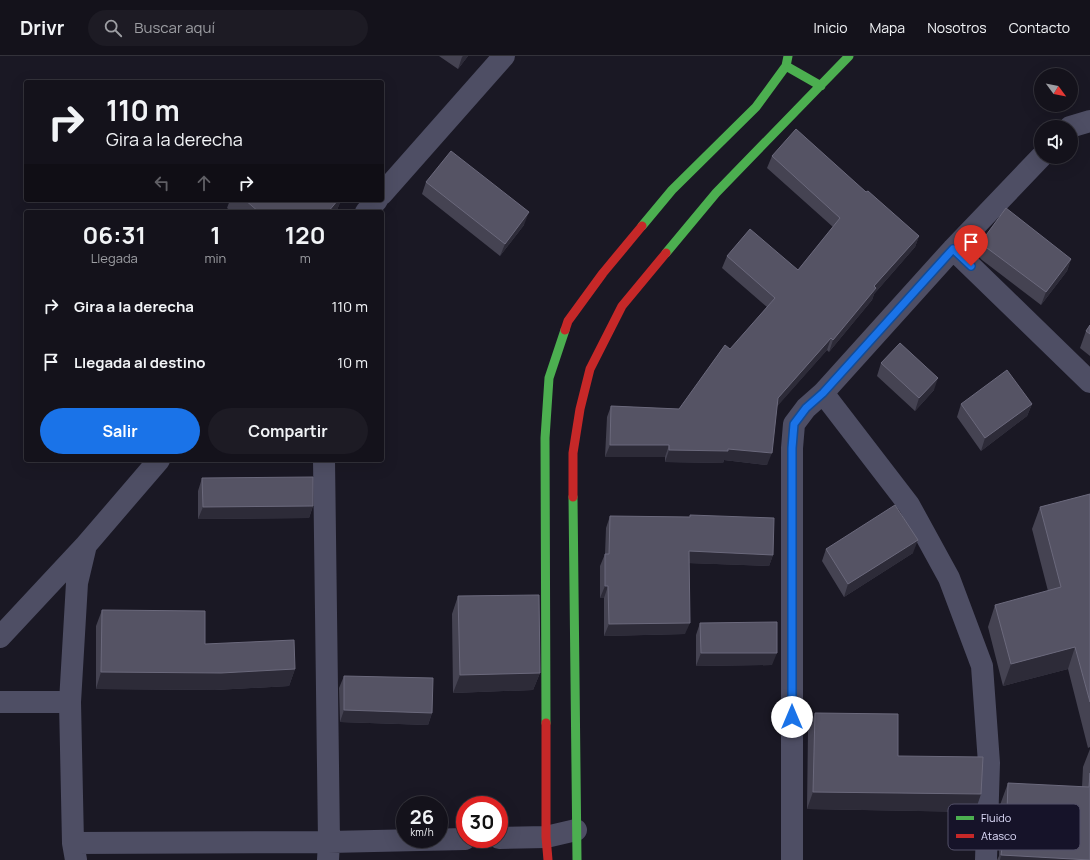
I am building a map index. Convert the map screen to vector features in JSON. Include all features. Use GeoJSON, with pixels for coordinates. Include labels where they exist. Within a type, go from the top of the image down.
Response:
{"type":"FeatureCollection","features":[{"type":"Feature","properties":{"kind":"street"},"geometry":{"type":"LineString","coordinates":[[384,192],[504,56]]}},
{"type":"Feature","properties":{"kind":"street"},"geometry":{"type":"LineString","coordinates":[[548,860],[546,838],[545,438],[549,378],[568,321],[603,273],[672,190],[756,107],[786,66],[788,56]]}},
{"type":"Feature","properties":{"kind":"street"},"geometry":{"type":"LineString","coordinates":[[577,860],[573,453],[580,409],[590,368],[622,306],[716,193],[849,56]]}},
{"type":"Feature","properties":{"kind":"street"},"geometry":{"type":"LineString","coordinates":[[786,66],[821,86]]}},
{"type":"Feature","properties":{"kind":"street"},"geometry":{"type":"LineString","coordinates":[[1078,125],[1090,121]]}},
{"type":"Feature","properties":{"kind":"street"},"geometry":{"type":"LineString","coordinates":[[792,860],[792,448],[794,424],[806,408],[823,393],[953,249],[1034,164]]}},
{"type":"Feature","properties":{"kind":"street"},"geometry":{"type":"LineString","coordinates":[[368,210],[375,202]]}},
{"type":"Feature","properties":{"kind":"street"},"geometry":{"type":"LineString","coordinates":[[953,249],[1090,382]]}},
{"type":"Feature","properties":{"kind":"street"},"geometry":{"type":"LineString","coordinates":[[823,393],[909,505],[949,578],[982,666],[989,763],[988,804]]}},
{"type":"Feature","properties":{"kind":"street"},"geometry":{"type":"LineString","coordinates":[[0,637],[86,545],[157,462]]}},
{"type":"Feature","properties":{"kind":"street"},"geometry":{"type":"LineString","coordinates":[[324,462],[329,851]]}},
{"type":"Feature","properties":{"kind":"street"},"geometry":{"type":"LineString","coordinates":[[86,545],[78,583],[70,702],[74,851],[329,851],[456,840]]}},
{"type":"Feature","properties":{"kind":"street"},"geometry":{"type":"LineString","coordinates":[[0,702],[70,702]]}},
{"type":"Feature","properties":{"kind":"street"},"geometry":{"type":"LineString","coordinates":[[508,838],[546,838],[576,830]]}},
{"type":"Feature","properties":{"kind":"street"},"geometry":{"type":"LineString","coordinates":[[986,850],[986,860]]}},
{"type":"Feature","properties":{"kind":"building"},"geometry":{"type":"Polygon","coordinates":[[[796,129],[866,192],[868,191],[919,236],[874,286],[876,288],[833,340],[831,338],[778,398],[772,453],[728,449],[728,451],[669,450],[669,445],[610,445],[611,406],[679,409],[725,345],[730,349],[775,298],[727,256],[750,229],[798,270],[840,218],[772,156],[796,129]]]}},
{"type":"Feature","properties":{"kind":"building"},"geometry":{"type":"Polygon","coordinates":[[[451,151],[529,212],[505,244],[426,182],[451,151]]]}},
{"type":"Feature","properties":{"kind":"building"},"geometry":{"type":"Polygon","coordinates":[[[247,202],[336,202],[330,210],[257,210],[247,202]]]}},
{"type":"Feature","properties":{"kind":"building"},"geometry":{"type":"Polygon","coordinates":[[[1006,208],[1071,259],[1046,292],[981,242],[1006,208]]]}},
{"type":"Feature","properties":{"kind":"building"},"geometry":{"type":"Polygon","coordinates":[[[1090,325],[1090,334],[1086,331],[1090,325]]]}},
{"type":"Feature","properties":{"kind":"building"},"geometry":{"type":"Polygon","coordinates":[[[900,343],[938,378],[919,398],[881,363],[900,343]]]}},
{"type":"Feature","properties":{"kind":"building"},"geometry":{"type":"Polygon","coordinates":[[[1007,370],[1032,404],[985,438],[961,404],[1007,370]]]}},
{"type":"Feature","properties":{"kind":"building"},"geometry":{"type":"Polygon","coordinates":[[[313,477],[313,506],[203,507],[202,478],[313,477]]]}},
{"type":"Feature","properties":{"kind":"building"},"geometry":{"type":"Polygon","coordinates":[[[1090,494],[1090,702],[1075,647],[1011,664],[995,605],[1061,587],[1040,507],[1090,494]]]}},
{"type":"Feature","properties":{"kind":"building"},"geometry":{"type":"Polygon","coordinates":[[[895,505],[918,540],[848,584],[826,549],[895,505]]]}},
{"type":"Feature","properties":{"kind":"building"},"geometry":{"type":"Polygon","coordinates":[[[690,515],[774,518],[773,555],[689,551],[690,623],[609,624],[608,586],[605,586],[605,554],[609,554],[610,516],[690,517],[690,515]]]}},
{"type":"Feature","properties":{"kind":"building"},"geometry":{"type":"Polygon","coordinates":[[[539,595],[540,673],[460,675],[458,596],[539,595]]]}},
{"type":"Feature","properties":{"kind":"building"},"geometry":{"type":"Polygon","coordinates":[[[102,610],[205,611],[205,644],[294,640],[295,669],[221,673],[101,672],[102,610]]]}},
{"type":"Feature","properties":{"kind":"building"},"geometry":{"type":"Polygon","coordinates":[[[777,622],[777,653],[701,653],[700,623],[777,622]]]}},
{"type":"Feature","properties":{"kind":"building"},"geometry":{"type":"Polygon","coordinates":[[[344,676],[433,678],[432,713],[344,710],[344,676]]]}},
{"type":"Feature","properties":{"kind":"building"},"geometry":{"type":"Polygon","coordinates":[[[815,713],[898,714],[898,756],[983,757],[981,794],[813,792],[815,713]]]}},
{"type":"Feature","properties":{"kind":"building"},"geometry":{"type":"Polygon","coordinates":[[[1090,773],[1090,860],[1001,855],[1002,850],[1080,850],[1080,804],[1007,804],[1008,783],[1089,787],[1090,773]]]}},
{"type":"Feature","properties":{"kind":"traffic: fast"},"geometry":{"type":"LineString","coordinates":[[642,226],[672,190],[756,107],[786,66],[788,56]]}},
{"type":"Feature","properties":{"kind":"traffic: fast"},"geometry":{"type":"LineString","coordinates":[[666,253],[716,193],[849,56]]}},
{"type":"Feature","properties":{"kind":"traffic: fast"},"geometry":{"type":"LineString","coordinates":[[786,66],[821,86]]}},
{"type":"Feature","properties":{"kind":"traffic: fast"},"geometry":{"type":"LineString","coordinates":[[546,723],[545,438],[549,378],[565,330]]}},
{"type":"Feature","properties":{"kind":"traffic: fast"},"geometry":{"type":"LineString","coordinates":[[573,497],[577,860]]}},
{"type":"Feature","properties":{"kind":"traffic: jam"},"geometry":{"type":"LineString","coordinates":[[565,330],[568,321],[603,273],[642,226]]}},
{"type":"Feature","properties":{"kind":"traffic: jam"},"geometry":{"type":"LineString","coordinates":[[573,497],[573,453],[580,409],[590,369],[622,306],[666,253]]}},
{"type":"Feature","properties":{"kind":"traffic: jam"},"geometry":{"type":"LineString","coordinates":[[546,723],[546,837],[548,860]]}},
{"type":"Feature","properties":{"kind":"route"},"geometry":{"type":"LineString","coordinates":[[792,717],[792,448],[794,424],[806,408],[823,393],[953,249],[971,266]]}}]}
